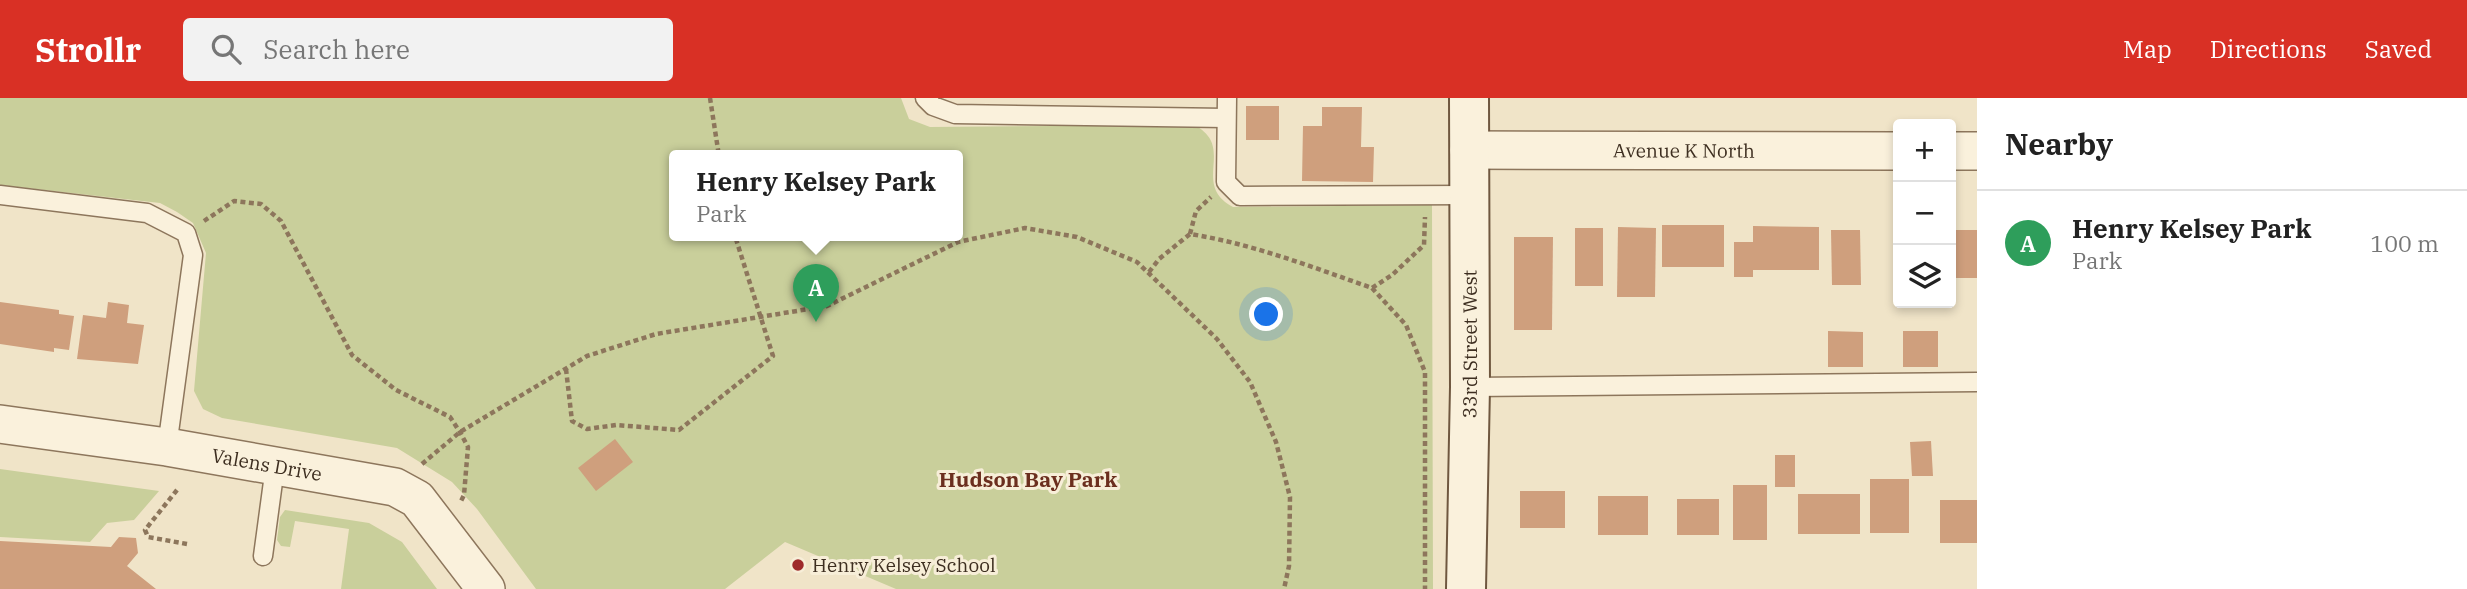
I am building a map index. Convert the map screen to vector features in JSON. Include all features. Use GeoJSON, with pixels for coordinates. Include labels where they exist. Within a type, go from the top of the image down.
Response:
{"type":"FeatureCollection","features":[{"type":"Feature","properties":{"kind":"main road","name":"33rd Street West"},"geometry":{"type":"LineString","coordinates":[[1466,589],[1470,387],[1469,98]]}},
{"type":"Feature","properties":{"kind":"street","name":"Avenue K North"},"geometry":{"type":"LineString","coordinates":[[1469,150],[1893,150]]}},
{"type":"Feature","properties":{"kind":"street"},"geometry":{"type":"LineString","coordinates":[[1956,150],[1977,150]]}},
{"type":"Feature","properties":{"kind":"street","name":"Valens Drive"},"geometry":{"type":"LineString","coordinates":[[0,424],[167,447],[395,487],[417,499],[486,589]]}},
{"type":"Feature","properties":{"kind":"lane"},"geometry":{"type":"LineString","coordinates":[[925,98],[933,106],[955,114],[1226,118]]}},
{"type":"Feature","properties":{"kind":"lane"},"geometry":{"type":"LineString","coordinates":[[1227,98],[1226,183],[1240,196],[1470,195]]}},
{"type":"Feature","properties":{"kind":"lane"},"geometry":{"type":"LineString","coordinates":[[0,195],[146,213],[186,233],[193,255],[167,447]]}},
{"type":"Feature","properties":{"kind":"lane"},"geometry":{"type":"LineString","coordinates":[[1470,387],[1977,382]]}},
{"type":"Feature","properties":{"kind":"lane"},"geometry":{"type":"LineString","coordinates":[[263,556],[275,467]]}},
{"type":"Feature","properties":{"kind":"path"},"geometry":{"type":"LineString","coordinates":[[710,98],[718,150]]}},
{"type":"Feature","properties":{"kind":"path"},"geometry":{"type":"LineString","coordinates":[[1149,272],[1159,259],[1190,234],[1196,211],[1226,183]]}},
{"type":"Feature","properties":{"kind":"path"},"geometry":{"type":"LineString","coordinates":[[1372,288],[1392,275],[1424,245],[1426,195]]}},
{"type":"Feature","properties":{"kind":"path"},"geometry":{"type":"LineString","coordinates":[[186,233],[234,201],[261,204],[281,221],[352,355],[396,390],[450,417],[460,432],[468,447],[464,495],[461,501]]}},
{"type":"Feature","properties":{"kind":"path"},"geometry":{"type":"LineString","coordinates":[[963,241],[1025,228],[1077,237],[1137,262],[1217,340],[1250,382],[1276,442],[1290,497],[1289,566],[1284,589]]}},
{"type":"Feature","properties":{"kind":"path"},"geometry":{"type":"LineString","coordinates":[[1190,234],[1222,239],[1273,254],[1372,288],[1405,325],[1425,372],[1425,589]]}},
{"type":"Feature","properties":{"kind":"path"},"geometry":{"type":"LineString","coordinates":[[566,369],[572,421],[587,429],[616,425],[679,430],[773,356],[737,241]]}},
{"type":"Feature","properties":{"kind":"path"},"geometry":{"type":"LineString","coordinates":[[418,467],[460,432],[587,356],[656,334],[827,306],[963,241]]}},
{"type":"Feature","properties":{"kind":"path"},"geometry":{"type":"LineString","coordinates":[[177,491],[145,530],[148,537],[187,544]]}},
{"type":"Feature","properties":{"kind":"green space"},"geometry":{"type":"Polygon","coordinates":[[[0,98],[901,98],[909,119],[930,127],[1194,125],[1206,134],[1212,144],[1215,188],[1221,198],[1233,207],[1432,205],[1433,589],[896,589],[785,542],[725,589],[536,589],[477,509],[452,482],[397,448],[222,418],[203,409],[194,391],[206,253],[193,223],[160,203],[0,185],[0,98]]]}},
{"type":"Feature","properties":{"kind":"green space"},"geometry":{"type":"Polygon","coordinates":[[[0,469],[159,491],[134,520],[107,523],[90,542],[0,537],[0,469]]]}},
{"type":"Feature","properties":{"kind":"green space"},"geometry":{"type":"Polygon","coordinates":[[[285,510],[369,523],[402,542],[437,589],[341,589],[349,529],[295,521],[290,547],[281,546],[277,540],[280,517],[285,510]]]}},
{"type":"Feature","properties":{"kind":"building"},"geometry":{"type":"Polygon","coordinates":[[[1246,106],[1279,106],[1279,140],[1246,140],[1246,106]]]}},
{"type":"Feature","properties":{"kind":"building"},"geometry":{"type":"Polygon","coordinates":[[[1322,107],[1362,107],[1361,147],[1374,147],[1373,182],[1302,181],[1303,126],[1322,126],[1322,107]]]}},
{"type":"Feature","properties":{"kind":"building"},"geometry":{"type":"Polygon","coordinates":[[[1662,225],[1724,225],[1724,267],[1662,267],[1662,225]]]}},
{"type":"Feature","properties":{"kind":"building"},"geometry":{"type":"Polygon","coordinates":[[[1753,226],[1819,227],[1819,270],[1753,270],[1753,277],[1734,277],[1734,242],[1753,242],[1753,226]]]}},
{"type":"Feature","properties":{"kind":"building"},"geometry":{"type":"Polygon","coordinates":[[[1618,227],[1656,228],[1655,297],[1617,297],[1618,227]]]}},
{"type":"Feature","properties":{"kind":"building"},"geometry":{"type":"Polygon","coordinates":[[[1575,228],[1603,228],[1603,286],[1575,286],[1575,228]]]}},
{"type":"Feature","properties":{"kind":"building"},"geometry":{"type":"Polygon","coordinates":[[[1831,230],[1860,230],[1861,285],[1832,285],[1831,230]]]}},
{"type":"Feature","properties":{"kind":"building"},"geometry":{"type":"Polygon","coordinates":[[[1956,230],[1977,230],[1977,278],[1956,278],[1956,230]]]}},
{"type":"Feature","properties":{"kind":"building"},"geometry":{"type":"Polygon","coordinates":[[[1514,237],[1553,237],[1552,330],[1514,330],[1514,237]]]}},
{"type":"Feature","properties":{"kind":"building"},"geometry":{"type":"Polygon","coordinates":[[[0,302],[59,310],[59,314],[74,316],[69,350],[54,348],[54,352],[0,344],[0,302]]]}},
{"type":"Feature","properties":{"kind":"building"},"geometry":{"type":"Polygon","coordinates":[[[108,302],[129,305],[127,323],[144,325],[138,364],[77,359],[83,315],[106,318],[108,302]]]}},
{"type":"Feature","properties":{"kind":"building"},"geometry":{"type":"Polygon","coordinates":[[[1828,331],[1863,332],[1863,367],[1828,367],[1828,331]]]}},
{"type":"Feature","properties":{"kind":"building"},"geometry":{"type":"Polygon","coordinates":[[[1903,331],[1938,331],[1938,367],[1903,367],[1903,331]]]}},
{"type":"Feature","properties":{"kind":"building"},"geometry":{"type":"Polygon","coordinates":[[[615,439],[633,462],[596,491],[578,468],[615,439]]]}},
{"type":"Feature","properties":{"kind":"building"},"geometry":{"type":"Polygon","coordinates":[[[1931,441],[1933,476],[1912,476],[1910,442],[1931,441]]]}},
{"type":"Feature","properties":{"kind":"building"},"geometry":{"type":"Polygon","coordinates":[[[1775,455],[1795,455],[1795,487],[1775,487],[1775,455]]]}},
{"type":"Feature","properties":{"kind":"building"},"geometry":{"type":"Polygon","coordinates":[[[1870,479],[1909,479],[1909,533],[1870,533],[1870,479]]]}},
{"type":"Feature","properties":{"kind":"building"},"geometry":{"type":"Polygon","coordinates":[[[1733,485],[1767,485],[1767,540],[1733,540],[1733,485]]]}},
{"type":"Feature","properties":{"kind":"building"},"geometry":{"type":"Polygon","coordinates":[[[1520,491],[1565,491],[1565,528],[1520,528],[1520,491]]]}},
{"type":"Feature","properties":{"kind":"building"},"geometry":{"type":"Polygon","coordinates":[[[1798,494],[1860,494],[1860,534],[1798,534],[1798,494]]]}},
{"type":"Feature","properties":{"kind":"building"},"geometry":{"type":"Polygon","coordinates":[[[1598,496],[1648,496],[1648,535],[1598,535],[1598,496]]]}},
{"type":"Feature","properties":{"kind":"building"},"geometry":{"type":"Polygon","coordinates":[[[1677,499],[1719,499],[1719,535],[1677,535],[1677,499]]]}},
{"type":"Feature","properties":{"kind":"building"},"geometry":{"type":"Polygon","coordinates":[[[1940,500],[1977,500],[1977,543],[1940,543],[1940,500]]]}},
{"type":"Feature","properties":{"kind":"building"},"geometry":{"type":"Polygon","coordinates":[[[119,537],[136,538],[138,553],[127,566],[156,589],[0,589],[0,541],[111,547],[119,537]]]}},
{"type":"Feature","properties":{"kind":"place","name":"Henry Kelsey Park"},"geometry":{"type":"Point","coordinates":[816,322]}},
{"type":"Feature","properties":{"kind":"place","name":"Henry Kelsey School"},"geometry":{"type":"Point","coordinates":[798,565]}},
{"type":"Feature","properties":{"kind":"district","name":"Hudson Bay Park"},"geometry":{"type":"Point","coordinates":[1028,479]}}]}
